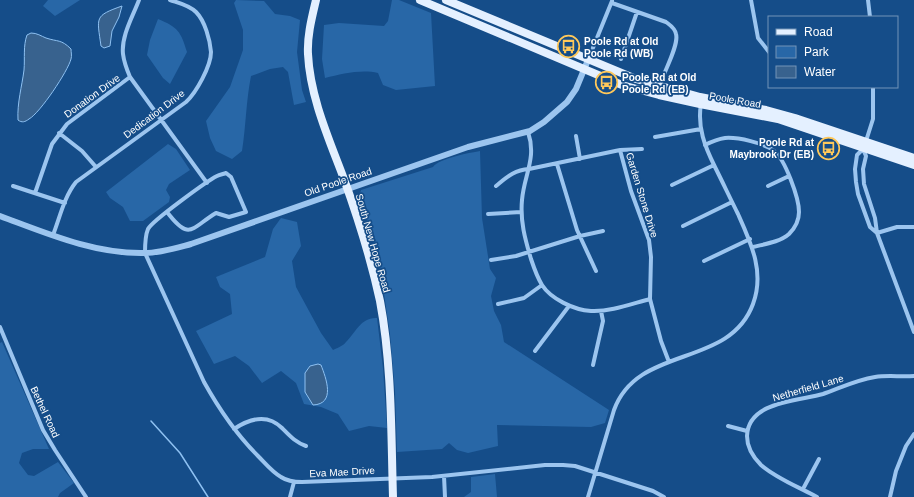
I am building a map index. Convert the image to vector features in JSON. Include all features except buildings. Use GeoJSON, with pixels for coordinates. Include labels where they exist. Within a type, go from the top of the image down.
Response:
{"type":"FeatureCollection","features":[{"type":"Feature","properties":{"kind":"main road","name":"South New Hope Road"},"geometry":{"type":"LineString","coordinates":[[316,0],[312,16],[308,53],[310,73],[317,104],[348,189],[362,234],[380,301],[388,370],[393,497]]}},
{"type":"Feature","properties":{"kind":"main road","name":"Poole Road"},"geometry":{"type":"LineString","coordinates":[[420,0],[622,85],[659,95],[766,110],[795,118],[914,165]]}},
{"type":"Feature","properties":{"kind":"main road","name":"Poole Road"},"geometry":{"type":"LineString","coordinates":[[446,0],[588,60],[636,79],[701,101]]}},
{"type":"Feature","properties":{"kind":"main road","name":"Poole Road"},"geometry":{"type":"LineString","coordinates":[[864,145],[914,158]]}},
{"type":"Feature","properties":{"kind":"street"},"geometry":{"type":"LineString","coordinates":[[139,0],[124,41],[124,62],[130,77],[207,183]]}},
{"type":"Feature","properties":{"kind":"street","name":"Dedication Drive"},"geometry":{"type":"LineString","coordinates":[[53,235],[71,188],[76,182],[192,97],[209,62],[211,53],[206,32],[196,12],[188,6],[170,0]]}},
{"type":"Feature","properties":{"kind":"street"},"geometry":{"type":"LineString","coordinates":[[751,0],[758,38],[768,51]]}},
{"type":"Feature","properties":{"kind":"street"},"geometry":{"type":"LineString","coordinates":[[868,0],[870,16]]}},
{"type":"Feature","properties":{"kind":"street"},"geometry":{"type":"LineString","coordinates":[[612,1],[666,22],[673,27],[676,34],[676,43],[663,78]]}},
{"type":"Feature","properties":{"kind":"street","name":"Old Poole Road"},"geometry":{"type":"LineString","coordinates":[[0,216],[98,249],[145,253],[167,250],[209,239],[468,147],[528,132],[544,122],[567,102],[576,89],[612,1]]}},
{"type":"Feature","properties":{"kind":"street"},"geometry":{"type":"LineString","coordinates":[[621,59],[637,12]]}},
{"type":"Feature","properties":{"kind":"street","name":"Donation Drive"},"geometry":{"type":"LineString","coordinates":[[35,193],[52,144],[67,124],[130,77]]}},
{"type":"Feature","properties":{"kind":"street"},"geometry":{"type":"LineString","coordinates":[[873,88],[873,119],[864,145],[857,155],[855,169],[858,194],[870,227],[877,233]]}},
{"type":"Feature","properties":{"kind":"street"},"geometry":{"type":"LineString","coordinates":[[588,497],[610,423],[620,399],[638,378],[649,370],[720,343],[732,334],[746,318],[753,304],[758,282],[753,247],[705,145],[700,130],[699,118],[701,101]]}},
{"type":"Feature","properties":{"kind":"street"},"geometry":{"type":"LineString","coordinates":[[655,137],[700,130]]}},
{"type":"Feature","properties":{"kind":"street"},"geometry":{"type":"LineString","coordinates":[[528,132],[532,150],[522,199],[521,212],[523,234],[542,286],[553,296],[569,306],[589,311],[601,311],[650,299]]}},
{"type":"Feature","properties":{"kind":"street"},"geometry":{"type":"LineString","coordinates":[[59,134],[82,150],[96,167]]}},
{"type":"Feature","properties":{"kind":"street"},"geometry":{"type":"LineString","coordinates":[[576,136],[580,159]]}},
{"type":"Feature","properties":{"kind":"street"},"geometry":{"type":"LineString","coordinates":[[705,145],[722,138],[732,138],[765,146],[776,152],[782,159],[799,208],[799,215],[795,227],[782,239],[753,247]]}},
{"type":"Feature","properties":{"kind":"street"},"geometry":{"type":"LineString","coordinates":[[864,145],[866,156],[863,169],[864,184],[875,218],[877,233],[914,330]]}},
{"type":"Feature","properties":{"kind":"street"},"geometry":{"type":"LineString","coordinates":[[496,186],[515,171],[529,170],[620,150],[642,149]]}},
{"type":"Feature","properties":{"kind":"street","name":"Garden Stone Drive"},"geometry":{"type":"LineString","coordinates":[[620,150],[631,191],[649,240],[651,257],[650,299],[661,341],[669,362]]}},
{"type":"Feature","properties":{"kind":"street"},"geometry":{"type":"LineString","coordinates":[[557,164],[580,236],[596,271]]}},
{"type":"Feature","properties":{"kind":"street"},"geometry":{"type":"LineString","coordinates":[[672,185],[714,165]]}},
{"type":"Feature","properties":{"kind":"street"},"geometry":{"type":"LineString","coordinates":[[145,253],[146,238],[148,230],[152,224],[167,212],[217,176],[226,173],[231,177],[246,212],[230,217],[216,213],[194,228],[186,230],[178,225],[167,212]]}},
{"type":"Feature","properties":{"kind":"street"},"geometry":{"type":"LineString","coordinates":[[768,186],[789,176]]}},
{"type":"Feature","properties":{"kind":"street"},"geometry":{"type":"LineString","coordinates":[[13,186],[65,203]]}},
{"type":"Feature","properties":{"kind":"street"},"geometry":{"type":"LineString","coordinates":[[683,226],[732,202]]}},
{"type":"Feature","properties":{"kind":"street"},"geometry":{"type":"LineString","coordinates":[[488,214],[521,212]]}},
{"type":"Feature","properties":{"kind":"street"},"geometry":{"type":"LineString","coordinates":[[877,233],[897,227],[914,227]]}},
{"type":"Feature","properties":{"kind":"street"},"geometry":{"type":"LineString","coordinates":[[491,260],[516,256],[580,236],[603,231]]}},
{"type":"Feature","properties":{"kind":"street"},"geometry":{"type":"LineString","coordinates":[[704,261],[750,239]]}},
{"type":"Feature","properties":{"kind":"street","name":"Eva Mae Drive"},"geometry":{"type":"LineString","coordinates":[[145,253],[204,382],[220,411],[234,429],[266,464],[280,476],[294,482],[444,476],[563,465],[575,466],[596,472],[653,491],[664,497]]}},
{"type":"Feature","properties":{"kind":"street"},"geometry":{"type":"LineString","coordinates":[[498,304],[524,298],[542,286]]}},
{"type":"Feature","properties":{"kind":"street"},"geometry":{"type":"LineString","coordinates":[[535,351],[569,306]]}},
{"type":"Feature","properties":{"kind":"street"},"geometry":{"type":"LineString","coordinates":[[593,365],[602,327],[601,311]]}},
{"type":"Feature","properties":{"kind":"street","name":"Bethel Road"},"geometry":{"type":"LineString","coordinates":[[0,327],[43,430],[86,497]]}},
{"type":"Feature","properties":{"kind":"street","name":"Netherfield Lane"},"geometry":{"type":"LineString","coordinates":[[747,431],[752,420],[760,412],[782,403],[823,394],[854,382],[876,376],[914,376]]}},
{"type":"Feature","properties":{"kind":"street"},"geometry":{"type":"LineString","coordinates":[[234,429],[253,419],[270,420],[281,427],[293,440],[306,446]]}},
{"type":"Feature","properties":{"kind":"street"},"geometry":{"type":"LineString","coordinates":[[728,426],[747,431],[747,441],[754,457],[762,466],[777,476],[817,497]]}},
{"type":"Feature","properties":{"kind":"street"},"geometry":{"type":"LineString","coordinates":[[890,497],[896,471],[906,446],[914,434]]}},
{"type":"Feature","properties":{"kind":"street"},"geometry":{"type":"LineString","coordinates":[[803,489],[819,460]]}},
{"type":"Feature","properties":{"kind":"street"},"geometry":{"type":"LineString","coordinates":[[444,476],[445,497]]}},
{"type":"Feature","properties":{"kind":"street"},"geometry":{"type":"LineString","coordinates":[[290,497],[294,482]]}},
{"type":"Feature","properties":{"kind":"green space"},"geometry":{"type":"Polygon","coordinates":[[[48,0],[80,0],[55,16],[43,6],[48,0]]]}},
{"type":"Feature","properties":{"kind":"green space"},"geometry":{"type":"Polygon","coordinates":[[[236,0],[264,1],[275,14],[290,16],[300,20],[297,52],[302,90],[306,102],[294,105],[288,72],[283,67],[270,69],[251,76],[242,151],[232,159],[216,151],[210,138],[206,121],[230,87],[243,50],[243,30],[234,3],[236,0]]]}},
{"type":"Feature","properties":{"kind":"green space"},"geometry":{"type":"Polygon","coordinates":[[[392,0],[399,0],[431,13],[435,86],[396,90],[383,85],[378,73],[372,72],[352,72],[325,78],[322,59],[324,25],[339,23],[384,26],[388,21],[392,0]]]}},
{"type":"Feature","properties":{"kind":"green space"},"geometry":{"type":"Polygon","coordinates":[[[158,19],[178,31],[187,52],[170,84],[163,78],[147,55],[150,40],[158,19]]]}},
{"type":"Feature","properties":{"kind":"green space"},"geometry":{"type":"Polygon","coordinates":[[[168,144],[176,149],[190,170],[169,184],[166,190],[170,197],[169,202],[143,221],[130,221],[123,207],[110,198],[106,192],[168,144]]]}},
{"type":"Feature","properties":{"kind":"green space"},"geometry":{"type":"Polygon","coordinates":[[[480,151],[482,218],[490,269],[496,278],[491,296],[494,311],[501,325],[504,342],[609,410],[605,423],[591,427],[497,425],[498,446],[468,453],[457,450],[449,443],[442,449],[397,452],[395,391],[390,334],[382,280],[372,236],[359,197],[361,190],[433,167],[448,159],[480,151]]]}},
{"type":"Feature","properties":{"kind":"green space"},"geometry":{"type":"Polygon","coordinates":[[[281,218],[297,222],[301,246],[292,261],[296,287],[321,333],[333,350],[345,343],[359,326],[367,320],[377,318],[383,368],[387,428],[369,426],[349,431],[338,414],[321,407],[304,404],[296,383],[281,371],[262,383],[249,366],[235,356],[214,364],[196,331],[232,314],[230,294],[220,287],[216,277],[265,257],[273,229],[281,218]]]}},
{"type":"Feature","properties":{"kind":"green space"},"geometry":{"type":"Polygon","coordinates":[[[2,342],[49,449],[33,449],[22,453],[19,463],[28,475],[34,476],[58,462],[74,483],[60,493],[58,497],[0,497],[0,343],[2,342]]]}},
{"type":"Feature","properties":{"kind":"green space"},"geometry":{"type":"Polygon","coordinates":[[[495,474],[497,497],[464,497],[471,492],[471,477],[495,474]]]}},
{"type":"Feature","properties":{"kind":"water"},"geometry":{"type":"Polygon","coordinates":[[[122,6],[119,17],[112,31],[110,46],[104,48],[101,46],[99,29],[100,19],[106,12],[122,6]]]}},
{"type":"Feature","properties":{"kind":"water"},"geometry":{"type":"Polygon","coordinates":[[[31,33],[65,44],[71,49],[71,59],[65,73],[40,109],[26,121],[22,122],[18,120],[18,107],[24,70],[25,43],[27,35],[31,33]]]}},
{"type":"Feature","properties":{"kind":"water"},"geometry":{"type":"Polygon","coordinates":[[[318,364],[321,365],[328,390],[325,400],[320,404],[313,405],[305,392],[305,373],[310,366],[318,364]]]}},
{"type":"Feature","properties":{"kind":"waterway"},"geometry":{"type":"LineString","coordinates":[[151,421],[180,453],[208,497]]}},
{"type":"Feature","properties":{"kind":"place","name":"Poole Rd at Old Poole Rd (WB)"},"geometry":{"type":"Point","coordinates":[568,47]}},
{"type":"Feature","properties":{"kind":"place","name":"Poole Rd at Old Poole Rd (EB)"},"geometry":{"type":"Point","coordinates":[606,83]}},
{"type":"Feature","properties":{"kind":"place","name":"Poole Rd at Maybrook Dr (EB)"},"geometry":{"type":"Point","coordinates":[829,148]}}]}
